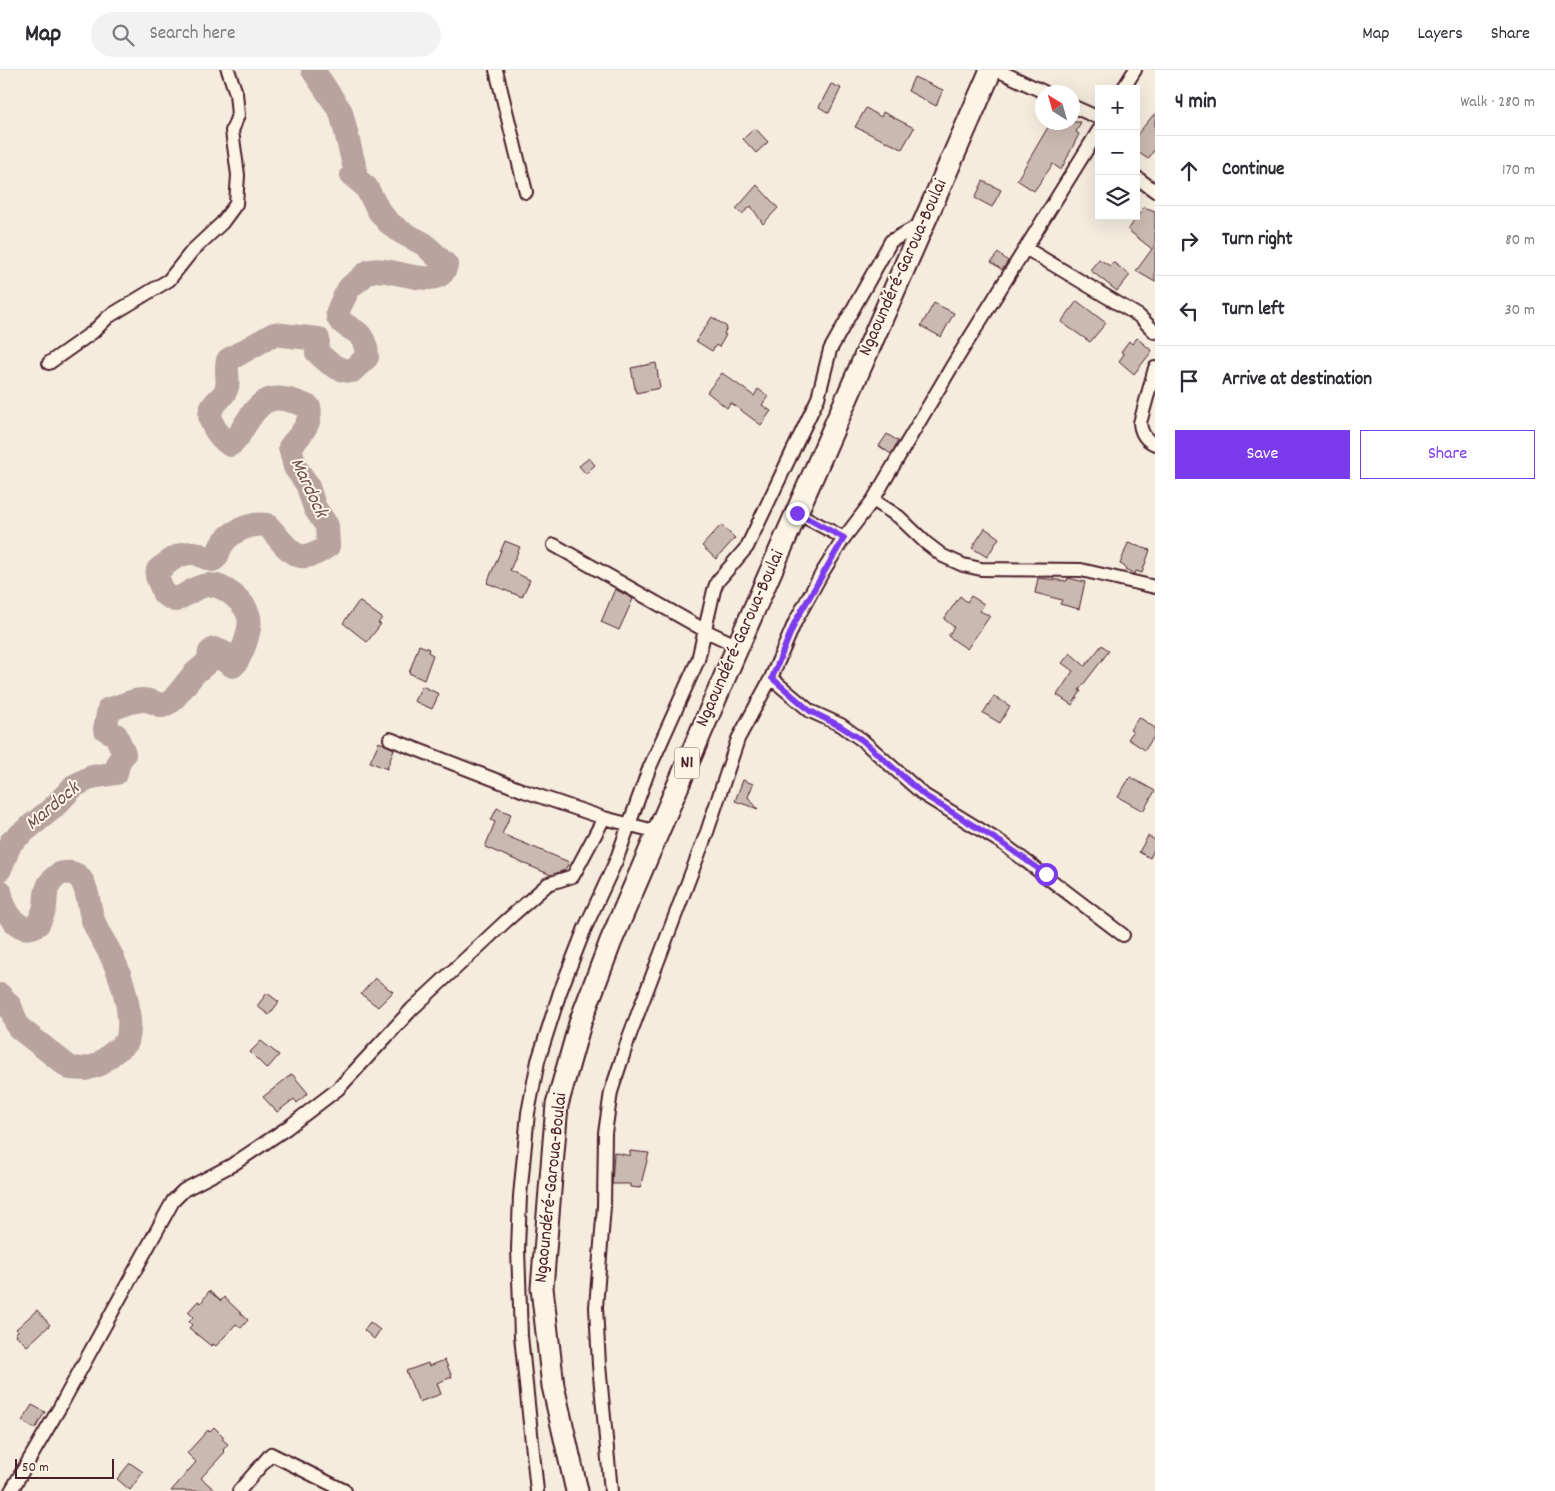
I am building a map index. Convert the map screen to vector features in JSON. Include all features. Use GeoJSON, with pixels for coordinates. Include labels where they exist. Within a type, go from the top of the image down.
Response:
{"type":"FeatureCollection","features":[{"type":"Feature","properties":{"kind":"highway","name":"Ngaoundéré-Garoua-Boulai"},"geometry":{"type":"LineString","coordinates":[[577,1491],[553,1386],[542,1288],[557,1105],[581,1020],[658,832],[738,646],[991,70]]}},
{"type":"Feature","properties":{"kind":"street"},"geometry":{"type":"LineString","coordinates":[[48,363],[94,332],[108,317],[169,280],[192,251],[222,223],[236,204],[238,175],[232,131],[238,115],[236,93],[228,70]]}},
{"type":"Feature","properties":{"kind":"street"},"geometry":{"type":"LineString","coordinates":[[496,70],[526,192]]}},
{"type":"Feature","properties":{"kind":"street"},"geometry":{"type":"LineString","coordinates":[[997,70],[1035,88]]}},
{"type":"Feature","properties":{"kind":"street"},"geometry":{"type":"LineString","coordinates":[[1126,85],[1135,70]]}},
{"type":"Feature","properties":{"kind":"street"},"geometry":{"type":"LineString","coordinates":[[1080,110],[1095,116]]}},
{"type":"Feature","properties":{"kind":"street"},"geometry":{"type":"LineString","coordinates":[[612,1491],[598,1365],[596,1308],[604,1206],[605,1133],[611,1092],[629,1037],[707,832],[738,739],[772,678],[795,622],[844,538],[873,500],[951,368],[1095,145]]}},
{"type":"Feature","properties":{"kind":"street"},"geometry":{"type":"LineString","coordinates":[[1140,180],[1155,191]]}},
{"type":"Feature","properties":{"kind":"street"},"geometry":{"type":"LineString","coordinates":[[537,1491],[521,1336],[518,1249],[520,1196],[528,1114],[538,1061],[560,992],[585,928],[616,861],[650,769],[698,660],[717,582],[747,547],[818,398],[830,350],[891,241],[925,222]]}},
{"type":"Feature","properties":{"kind":"street"},"geometry":{"type":"LineString","coordinates":[[1027,249],[1139,316],[1155,332]]}},
{"type":"Feature","properties":{"kind":"street"},"geometry":{"type":"LineString","coordinates":[[1155,368],[1140,423],[1141,431],[1145,438],[1155,444]]}},
{"type":"Feature","properties":{"kind":"street"},"geometry":{"type":"LineString","coordinates":[[873,500],[899,517],[932,548],[963,565],[980,569],[1081,570],[1155,587]]}},
{"type":"Feature","properties":{"kind":"street"},"geometry":{"type":"LineString","coordinates":[[797,513],[844,538]]}},
{"type":"Feature","properties":{"kind":"street"},"geometry":{"type":"LineString","coordinates":[[554,545],[706,631],[738,646]]}},
{"type":"Feature","properties":{"kind":"street"},"geometry":{"type":"LineString","coordinates":[[772,678],[810,711],[840,726],[862,740],[924,795],[1002,843],[1123,935]]}},
{"type":"Feature","properties":{"kind":"street"},"geometry":{"type":"LineString","coordinates":[[390,739],[524,791],[604,818],[658,832]]}},
{"type":"Feature","properties":{"kind":"street"},"geometry":{"type":"LineString","coordinates":[[11,1491],[48,1428],[173,1200],[184,1190],[232,1165],[280,1134],[338,1090],[401,1021],[506,921],[548,884],[573,876],[604,818]]}},
{"type":"Feature","properties":{"kind":"street"},"geometry":{"type":"LineString","coordinates":[[239,1491],[271,1454],[345,1491]]}},
{"type":"Feature","properties":{"kind":"building"},"geometry":{"type":"Polygon","coordinates":[[[914,77],[943,90],[936,106],[908,91],[914,77]]]}},
{"type":"Feature","properties":{"kind":"building"},"geometry":{"type":"Polygon","coordinates":[[[831,84],[841,88],[829,113],[819,107],[831,84]]]}},
{"type":"Feature","properties":{"kind":"building"},"geometry":{"type":"Polygon","coordinates":[[[866,108],[881,117],[883,112],[914,128],[902,149],[855,127],[866,108]]]}},
{"type":"Feature","properties":{"kind":"building"},"geometry":{"type":"Polygon","coordinates":[[[1155,113],[1155,149],[1148,159],[1140,154],[1140,131],[1155,113]]]}},
{"type":"Feature","properties":{"kind":"building"},"geometry":{"type":"Polygon","coordinates":[[[755,128],[768,142],[756,153],[743,139],[755,128]]]}},
{"type":"Feature","properties":{"kind":"building"},"geometry":{"type":"Polygon","coordinates":[[[1046,130],[1077,130],[1076,132],[1079,134],[1061,170],[1053,164],[1034,191],[1017,180],[1046,130]]]}},
{"type":"Feature","properties":{"kind":"building"},"geometry":{"type":"Polygon","coordinates":[[[983,181],[1001,190],[992,207],[975,198],[983,181]]]}},
{"type":"Feature","properties":{"kind":"building"},"geometry":{"type":"Polygon","coordinates":[[[757,185],[778,208],[763,224],[751,206],[742,214],[736,209],[757,185]]]}},
{"type":"Feature","properties":{"kind":"building"},"geometry":{"type":"Polygon","coordinates":[[[1144,207],[1155,211],[1155,282],[1136,271],[1152,249],[1128,230],[1135,220],[1140,220],[1140,213],[1144,207]]]}},
{"type":"Feature","properties":{"kind":"building"},"geometry":{"type":"Polygon","coordinates":[[[998,253],[1008,261],[1002,270],[991,262],[998,253]]]}},
{"type":"Feature","properties":{"kind":"building"},"geometry":{"type":"Polygon","coordinates":[[[1099,259],[1110,266],[1113,262],[1130,275],[1117,291],[1090,270],[1099,259]]]}},
{"type":"Feature","properties":{"kind":"building"},"geometry":{"type":"Polygon","coordinates":[[[1077,301],[1106,323],[1090,342],[1061,322],[1077,301]]]}},
{"type":"Feature","properties":{"kind":"building"},"geometry":{"type":"Polygon","coordinates":[[[934,303],[954,313],[941,337],[921,326],[934,303]]]}},
{"type":"Feature","properties":{"kind":"building"},"geometry":{"type":"Polygon","coordinates":[[[712,317],[727,327],[724,334],[726,335],[719,347],[716,345],[712,351],[696,341],[712,317]]]}},
{"type":"Feature","properties":{"kind":"building"},"geometry":{"type":"Polygon","coordinates":[[[1137,338],[1152,351],[1134,374],[1119,361],[1124,354],[1121,352],[1129,341],[1132,344],[1137,338]]]}},
{"type":"Feature","properties":{"kind":"building"},"geometry":{"type":"Polygon","coordinates":[[[656,363],[660,388],[636,393],[631,368],[656,363]]]}},
{"type":"Feature","properties":{"kind":"building"},"geometry":{"type":"Polygon","coordinates":[[[722,373],[754,396],[758,389],[768,396],[762,405],[771,411],[761,425],[731,403],[727,408],[707,392],[722,373]]]}},
{"type":"Feature","properties":{"kind":"building"},"geometry":{"type":"Polygon","coordinates":[[[887,434],[898,441],[891,454],[879,446],[887,434]]]}},
{"type":"Feature","properties":{"kind":"building"},"geometry":{"type":"Polygon","coordinates":[[[589,458],[595,465],[586,474],[579,466],[589,458]]]}},
{"type":"Feature","properties":{"kind":"building"},"geometry":{"type":"Polygon","coordinates":[[[721,525],[735,538],[716,559],[702,546],[721,525]]]}},
{"type":"Feature","properties":{"kind":"building"},"geometry":{"type":"Polygon","coordinates":[[[985,528],[999,538],[987,557],[972,548],[985,528]]]}},
{"type":"Feature","properties":{"kind":"building"},"geometry":{"type":"Polygon","coordinates":[[[505,541],[520,547],[510,570],[530,580],[522,597],[487,583],[505,541]]]}},
{"type":"Feature","properties":{"kind":"building"},"geometry":{"type":"Polygon","coordinates":[[[1128,543],[1150,550],[1142,573],[1136,571],[1135,574],[1120,564],[1128,543]]]}},
{"type":"Feature","properties":{"kind":"building"},"geometry":{"type":"Polygon","coordinates":[[[1038,578],[1067,581],[1068,578],[1085,582],[1079,609],[1060,604],[1062,600],[1035,593],[1038,578]]]}},
{"type":"Feature","properties":{"kind":"building"},"geometry":{"type":"Polygon","coordinates":[[[615,589],[633,599],[619,630],[601,622],[615,589]]]}},
{"type":"Feature","properties":{"kind":"building"},"geometry":{"type":"Polygon","coordinates":[[[960,596],[967,602],[971,596],[984,604],[980,611],[990,616],[967,649],[948,636],[954,627],[944,619],[960,596]]]}},
{"type":"Feature","properties":{"kind":"building"},"geometry":{"type":"Polygon","coordinates":[[[359,601],[382,618],[378,623],[381,624],[367,642],[343,623],[359,601]]]}},
{"type":"Feature","properties":{"kind":"building"},"geometry":{"type":"Polygon","coordinates":[[[419,645],[429,649],[428,652],[433,655],[424,680],[409,673],[419,645]]]}},
{"type":"Feature","properties":{"kind":"building"},"geometry":{"type":"Polygon","coordinates":[[[1102,645],[1109,651],[1079,690],[1081,691],[1072,705],[1057,695],[1073,671],[1062,663],[1070,653],[1085,666],[1102,645]]]}},
{"type":"Feature","properties":{"kind":"building"},"geometry":{"type":"Polygon","coordinates":[[[422,686],[439,694],[432,709],[414,701],[422,686]]]}},
{"type":"Feature","properties":{"kind":"building"},"geometry":{"type":"Polygon","coordinates":[[[994,696],[1010,706],[1000,723],[983,713],[994,696]]]}},
{"type":"Feature","properties":{"kind":"building"},"geometry":{"type":"Polygon","coordinates":[[[1139,717],[1155,728],[1155,735],[1145,750],[1128,739],[1133,732],[1130,730],[1139,717]]]}},
{"type":"Feature","properties":{"kind":"building"},"geometry":{"type":"Polygon","coordinates":[[[379,742],[394,749],[387,769],[370,762],[379,742]]]}},
{"type":"Feature","properties":{"kind":"building"},"geometry":{"type":"Polygon","coordinates":[[[1130,777],[1155,791],[1143,811],[1118,797],[1130,777]]]}},
{"type":"Feature","properties":{"kind":"building"},"geometry":{"type":"Polygon","coordinates":[[[743,780],[753,784],[748,797],[758,809],[735,801],[743,780]]]}},
{"type":"Feature","properties":{"kind":"building"},"geometry":{"type":"Polygon","coordinates":[[[497,808],[511,814],[502,834],[569,862],[565,870],[551,875],[485,847],[495,822],[491,820],[497,808]]]}},
{"type":"Feature","properties":{"kind":"building"},"geometry":{"type":"Polygon","coordinates":[[[1148,836],[1155,840],[1155,848],[1150,858],[1139,852],[1148,836]]]}},
{"type":"Feature","properties":{"kind":"building"},"geometry":{"type":"Polygon","coordinates":[[[375,978],[393,992],[378,1007],[361,994],[375,978]]]}},
{"type":"Feature","properties":{"kind":"building"},"geometry":{"type":"Polygon","coordinates":[[[267,993],[279,1002],[269,1015],[257,1006],[267,993]]]}},
{"type":"Feature","properties":{"kind":"building"},"geometry":{"type":"Polygon","coordinates":[[[261,1041],[279,1055],[267,1069],[250,1052],[261,1041]]]}},
{"type":"Feature","properties":{"kind":"building"},"geometry":{"type":"Polygon","coordinates":[[[292,1074],[308,1093],[297,1103],[294,1099],[277,1112],[263,1097],[292,1074]]]}},
{"type":"Feature","properties":{"kind":"building"},"geometry":{"type":"Polygon","coordinates":[[[630,1151],[649,1153],[640,1188],[630,1187],[630,1184],[612,1184],[614,1152],[630,1156],[630,1151]]]}},
{"type":"Feature","properties":{"kind":"building"},"geometry":{"type":"Polygon","coordinates":[[[209,1291],[221,1301],[224,1297],[248,1320],[241,1328],[236,1324],[216,1346],[213,1344],[211,1346],[189,1328],[192,1325],[189,1322],[193,1317],[188,1312],[198,1301],[201,1303],[209,1291]]]}},
{"type":"Feature","properties":{"kind":"building"},"geometry":{"type":"Polygon","coordinates":[[[37,1310],[50,1325],[27,1346],[15,1334],[18,1331],[16,1329],[37,1310]]]}},
{"type":"Feature","properties":{"kind":"building"},"geometry":{"type":"Polygon","coordinates":[[[370,1322],[380,1330],[374,1339],[364,1330],[370,1322]]]}},
{"type":"Feature","properties":{"kind":"building"},"geometry":{"type":"Polygon","coordinates":[[[445,1360],[452,1377],[437,1383],[441,1394],[419,1402],[406,1371],[428,1363],[429,1366],[445,1360]]]}},
{"type":"Feature","properties":{"kind":"building"},"geometry":{"type":"Polygon","coordinates":[[[32,1405],[45,1412],[35,1429],[22,1421],[32,1405]]]}},
{"type":"Feature","properties":{"kind":"building"},"geometry":{"type":"Polygon","coordinates":[[[214,1427],[228,1444],[223,1450],[225,1452],[201,1478],[216,1491],[171,1491],[196,1462],[187,1453],[208,1430],[209,1432],[214,1427]]]}},
{"type":"Feature","properties":{"kind":"building"},"geometry":{"type":"Polygon","coordinates":[[[130,1463],[143,1472],[130,1490],[117,1479],[130,1463]]]}},
{"type":"Feature","properties":{"kind":"waterway","name":"Mardock"},"geometry":{"type":"LineString","coordinates":[[0,869],[11,842],[53,808],[74,786],[92,777],[116,773],[119,761],[124,754],[116,735],[105,729],[109,709],[141,700],[147,700],[162,706],[172,701],[194,674],[208,662],[210,652],[214,649],[224,653],[224,660],[233,666],[239,657],[245,643],[250,622],[247,612],[239,600],[227,591],[209,585],[195,589],[175,600],[164,594],[157,576],[158,570],[174,558],[189,553],[213,560],[229,536],[241,529],[261,524],[267,525],[288,548],[300,556],[317,553],[328,546],[327,526],[315,508],[307,484],[295,467],[290,447],[307,424],[310,413],[309,407],[297,402],[277,398],[262,403],[249,418],[235,441],[230,445],[214,428],[210,417],[213,406],[223,395],[227,387],[228,360],[274,334],[318,339],[317,352],[321,356],[337,368],[352,371],[367,357],[367,351],[360,335],[339,319],[338,311],[350,287],[368,272],[377,270],[387,271],[423,278],[441,274],[446,265],[424,244],[401,232],[388,222],[379,211],[366,187],[352,175],[355,175],[355,169],[341,112],[313,70]]}},
{"type":"Feature","properties":{"kind":"waterway","name":"Mardock"},"geometry":{"type":"LineString","coordinates":[[0,891],[4,905],[12,919],[24,927],[30,927],[38,924],[45,908],[47,889],[52,880],[59,874],[64,873],[72,873],[78,876],[86,889],[95,925],[120,976],[128,1010],[129,1032],[127,1042],[98,1065],[85,1069],[70,1068],[18,1027],[10,1006],[0,995]]}},
{"type":"Feature","properties":{"kind":"route"},"geometry":{"type":"LineString","coordinates":[[797,513],[844,538],[795,622],[772,678],[810,711],[846,729],[862,740],[924,795],[970,822],[1046,874]]}}]}
